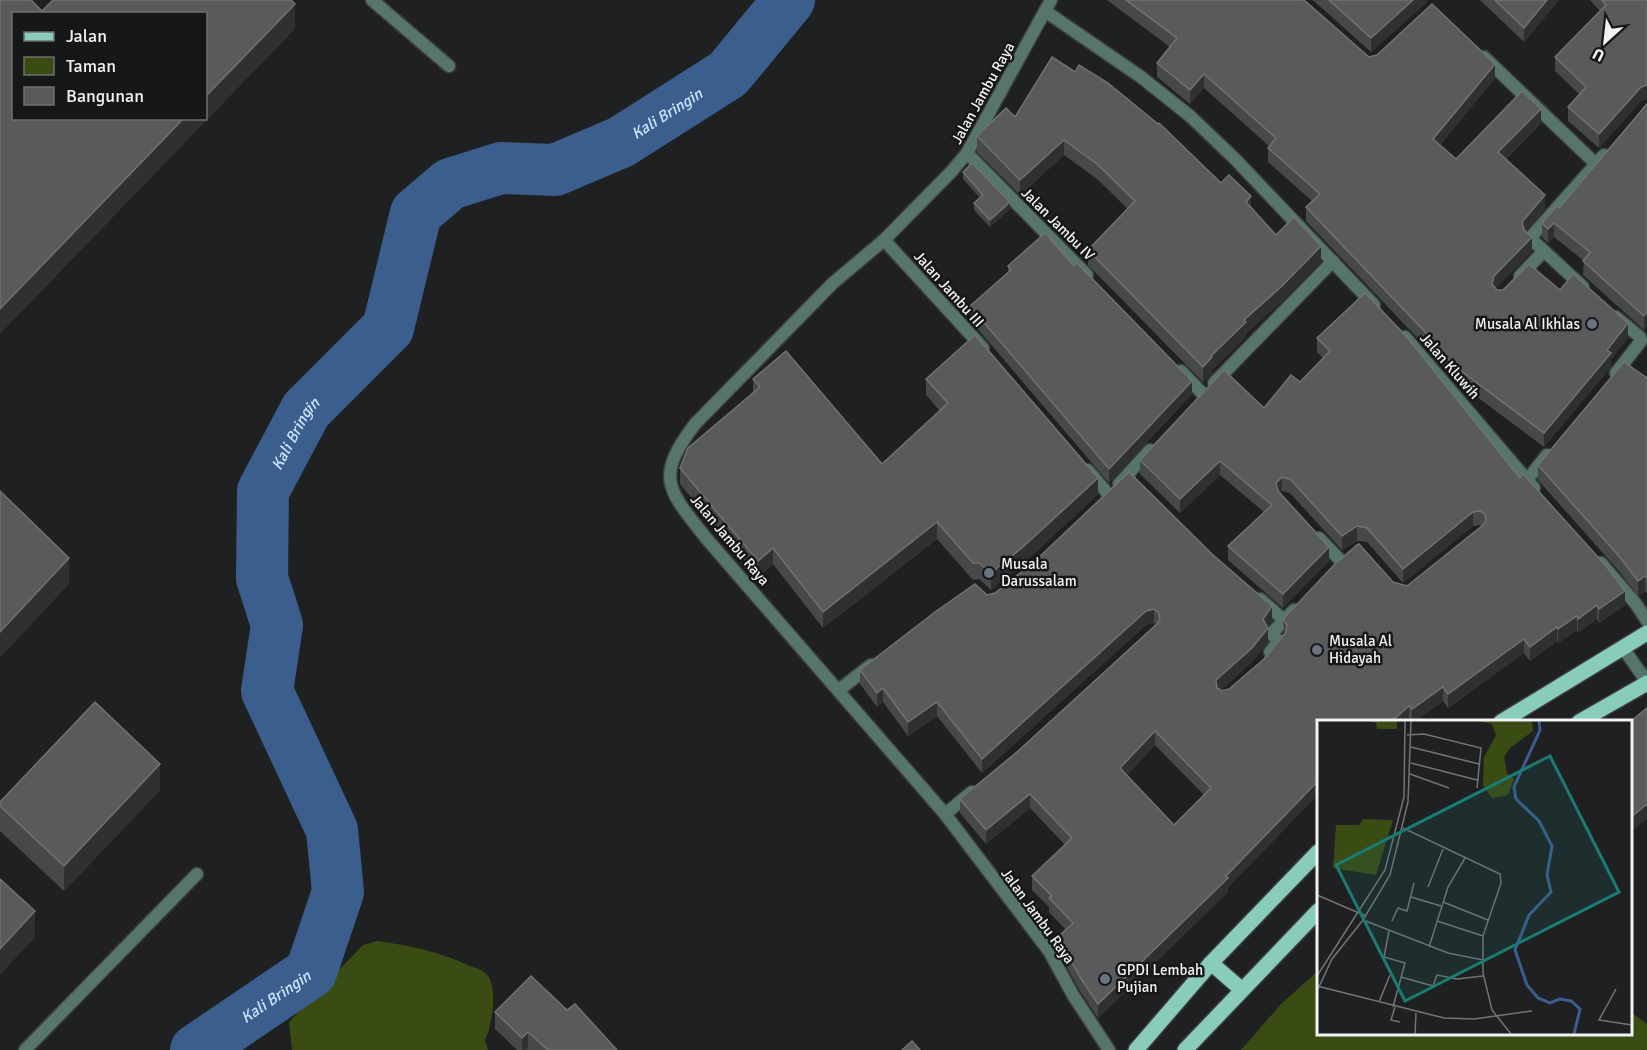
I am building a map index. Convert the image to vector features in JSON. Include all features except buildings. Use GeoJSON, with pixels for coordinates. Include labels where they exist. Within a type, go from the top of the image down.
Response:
{"type":"FeatureCollection","features":[{"type":"Feature","properties":{"kind":"main road"},"geometry":{"type":"LineString","coordinates":[[1504,720],[1647,633]]}},
{"type":"Feature","properties":{"kind":"main road"},"geometry":{"type":"LineString","coordinates":[[1581,720],[1647,682]]}},
{"type":"Feature","properties":{"kind":"main road"},"geometry":{"type":"LineString","coordinates":[[1136,1050],[1211,963],[1317,853]]}},
{"type":"Feature","properties":{"kind":"main road"},"geometry":{"type":"LineString","coordinates":[[1185,1050],[1317,912]]}},
{"type":"Feature","properties":{"kind":"main road"},"geometry":{"type":"LineString","coordinates":[[1211,963],[1241,989]]}},
{"type":"Feature","properties":{"kind":"street"},"geometry":{"type":"LineString","coordinates":[[372,0],[449,66]]}},
{"type":"Feature","properties":{"kind":"street"},"geometry":{"type":"LineString","coordinates":[[1048,5],[1190,116],[1235,159],[1381,312]]}},
{"type":"Feature","properties":{"kind":"street","name":"Jalan Jambu Raya"},"geometry":{"type":"LineString","coordinates":[[1048,5],[967,153],[885,240],[833,283],[695,424],[678,446],[670,468],[670,487],[680,505],[706,538],[945,814],[1048,951],[1109,1050]]}},
{"type":"Feature","properties":{"kind":"street"},"geometry":{"type":"LineString","coordinates":[[1478,51],[1596,164]]}},
{"type":"Feature","properties":{"kind":"street"},"geometry":{"type":"LineString","coordinates":[[1609,381],[1641,341],[1640,338],[1531,240],[1532,236],[1611,148]]}},
{"type":"Feature","properties":{"kind":"street","name":"Jalan Jambu IV"},"geometry":{"type":"LineString","coordinates":[[967,153],[1095,283]]}},
{"type":"Feature","properties":{"kind":"street","name":"Jalan Jambu III"},"geometry":{"type":"LineString","coordinates":[[885,240],[988,354]]}},
{"type":"Feature","properties":{"kind":"street"},"geometry":{"type":"LineString","coordinates":[[1514,281],[1544,251]]}},
{"type":"Feature","properties":{"kind":"street"},"geometry":{"type":"LineString","coordinates":[[1169,360],[1199,398],[1333,261]]}},
{"type":"Feature","properties":{"kind":"street","name":"Jalan Kluwih"},"geometry":{"type":"LineString","coordinates":[[1397,329],[1421,354],[1541,496]]}},
{"type":"Feature","properties":{"kind":"street"},"geometry":{"type":"LineString","coordinates":[[1078,459],[1105,498],[1132,478],[1158,442]]}},
{"type":"Feature","properties":{"kind":"street"},"geometry":{"type":"LineString","coordinates":[[1527,480],[1557,444]]}},
{"type":"Feature","properties":{"kind":"street"},"geometry":{"type":"LineString","coordinates":[[1312,530],[1341,562]]}},
{"type":"Feature","properties":{"kind":"street"},"geometry":{"type":"LineString","coordinates":[[1591,551],[1636,603],[1647,621]]}},
{"type":"Feature","properties":{"kind":"street"},"geometry":{"type":"LineString","coordinates":[[1251,591],[1284,620]]}},
{"type":"Feature","properties":{"kind":"street"},"geometry":{"type":"LineString","coordinates":[[1265,659],[1279,641],[1271,634],[1305,599]]}},
{"type":"Feature","properties":{"kind":"street"},"geometry":{"type":"LineString","coordinates":[[1623,648],[1647,682]]}},
{"type":"Feature","properties":{"kind":"street"},"geometry":{"type":"LineString","coordinates":[[839,690],[885,655]]}},
{"type":"Feature","properties":{"kind":"street"},"geometry":{"type":"LineString","coordinates":[[945,814],[978,787]]}},
{"type":"Feature","properties":{"kind":"street"},"geometry":{"type":"LineString","coordinates":[[25,1050],[197,874]]}},
{"type":"Feature","properties":{"kind":"green space"},"geometry":{"type":"Polygon","coordinates":[[[377,941],[436,953],[485,973],[490,980],[493,996],[492,1016],[485,1040],[488,1050],[292,1050],[289,1022],[363,945],[377,941]]]}},
{"type":"Feature","properties":{"kind":"green space"},"geometry":{"type":"Polygon","coordinates":[[[1317,972],[1317,1035],[1632,1035],[1632,1013],[1647,1024],[1647,1050],[1241,1050],[1281,1004],[1317,972]]]}},
{"type":"Feature","properties":{"kind":"waterway","name":"Kali Bringin"},"geometry":{"type":"LineString","coordinates":[[196,1050],[311,972],[338,892],[332,830],[267,691],[277,625],[262,578],[263,491],[306,410],[388,328],[416,213],[450,184],[501,168],[555,170],[621,142],[728,74],[789,0]]}},
{"type":"Feature","properties":{"kind":"place","name":"Musala Al Ikhlas"},"geometry":{"type":"Point","coordinates":[1592,324]}},
{"type":"Feature","properties":{"kind":"place","name":"Musala Darussalam"},"geometry":{"type":"Point","coordinates":[989,573]}},
{"type":"Feature","properties":{"kind":"place","name":"Musala Al Hidayah"},"geometry":{"type":"Point","coordinates":[1317,650]}},
{"type":"Feature","properties":{"kind":"place","name":"GPDI Lembah Pujian"},"geometry":{"type":"Point","coordinates":[1105,979]}}]}
